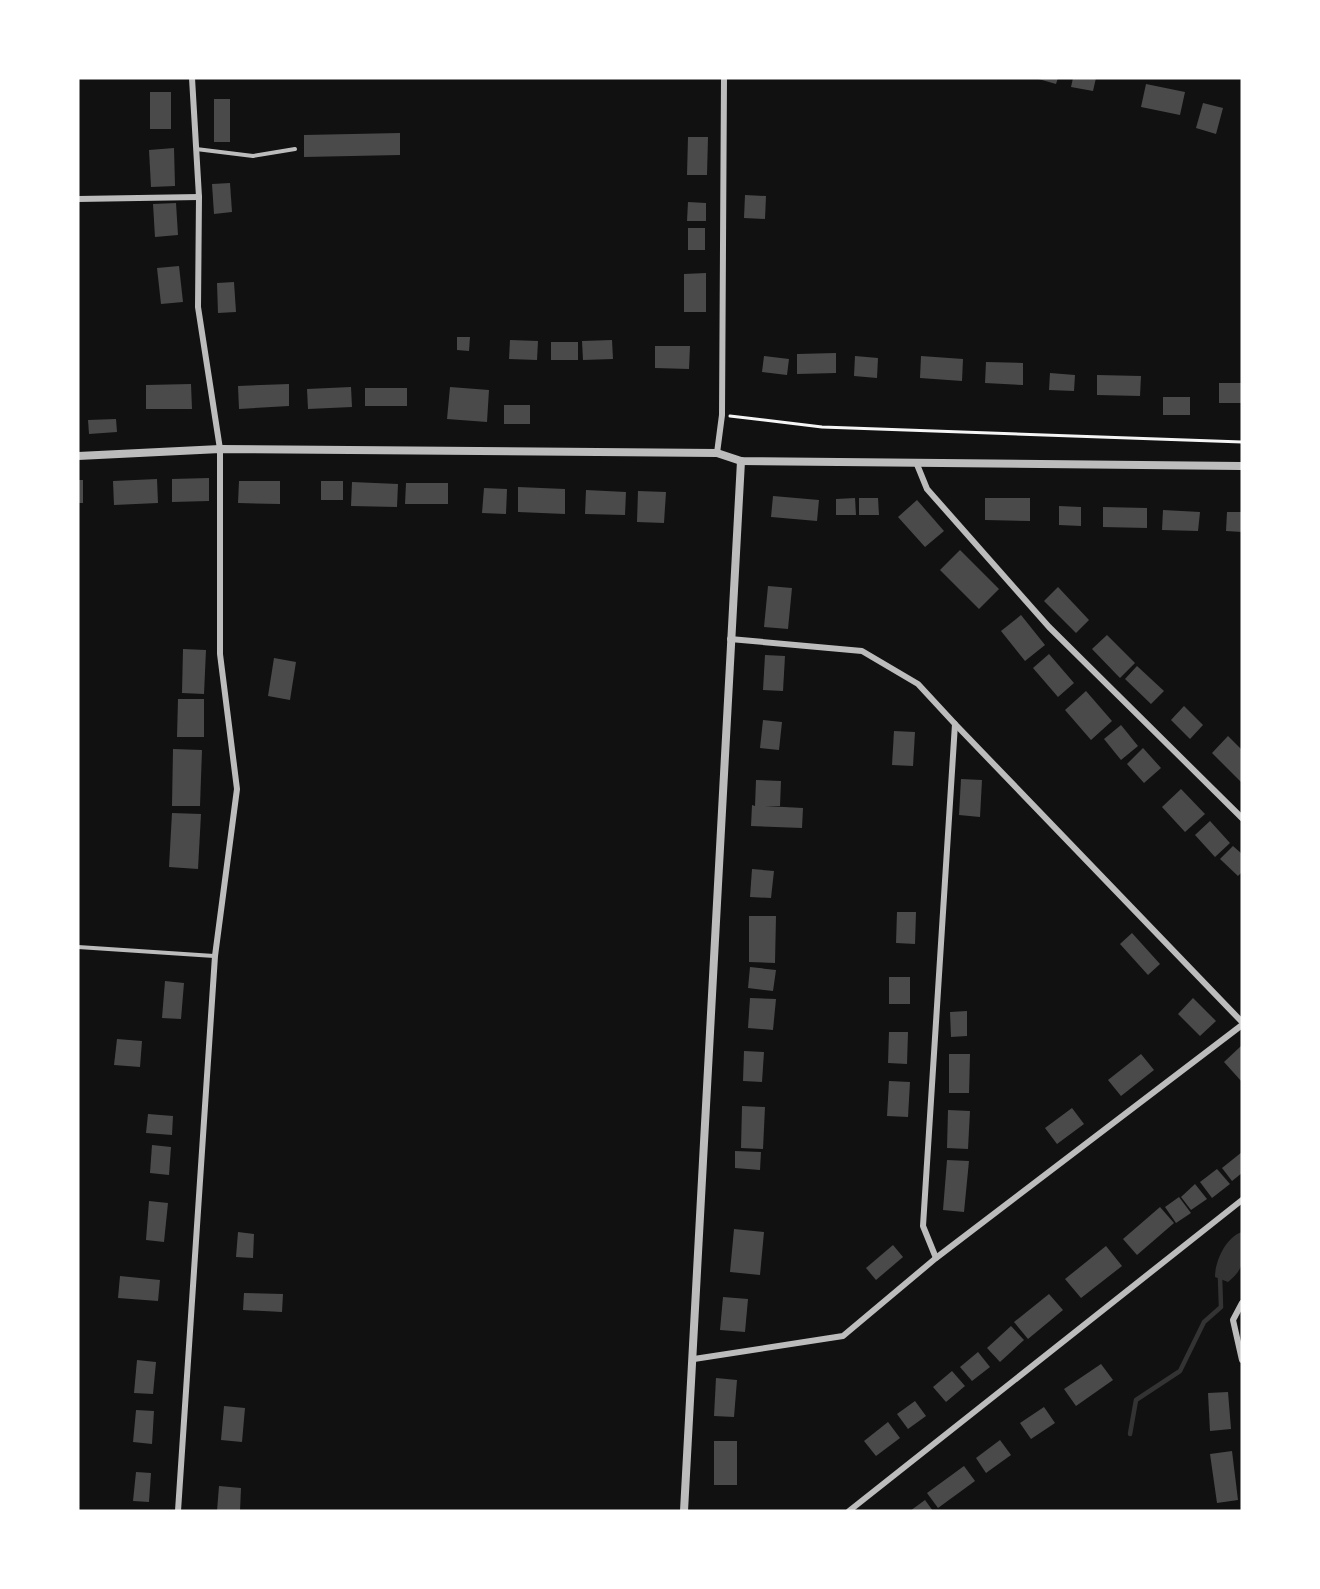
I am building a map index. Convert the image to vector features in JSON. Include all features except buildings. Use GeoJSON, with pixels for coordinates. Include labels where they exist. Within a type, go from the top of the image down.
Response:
{"type":"FeatureCollection","features":[{"type":"Feature","properties":{"kind":"street"},"geometry":{"type":"LineString","coordinates":[[178,1511],[215,956],[237,789],[220,654],[220,449],[198,307],[199,197],[192,78]]}},
{"type":"Feature","properties":{"kind":"street"},"geometry":{"type":"LineString","coordinates":[[717,453],[722,415],[724,78]]}},
{"type":"Feature","properties":{"kind":"street"},"geometry":{"type":"LineString","coordinates":[[78,199],[199,197]]}},
{"type":"Feature","properties":{"kind":"street"},"geometry":{"type":"LineString","coordinates":[[78,456],[220,449],[717,453],[741,461],[1242,466]]}},
{"type":"Feature","properties":{"kind":"street"},"geometry":{"type":"LineString","coordinates":[[684,1511],[741,461]]}},
{"type":"Feature","properties":{"kind":"street"},"geometry":{"type":"LineString","coordinates":[[916,462],[927,489],[1048,627],[1242,818]]}},
{"type":"Feature","properties":{"kind":"street"},"geometry":{"type":"LineString","coordinates":[[694,1359],[843,1336],[936,1258],[1242,1024],[918,684],[862,651],[730,639]]}},
{"type":"Feature","properties":{"kind":"street"},"geometry":{"type":"LineString","coordinates":[[936,1258],[923,1226],[955,724]]}},
{"type":"Feature","properties":{"kind":"street"},"geometry":{"type":"LineString","coordinates":[[849,1511],[1242,1200]]}},
{"type":"Feature","properties":{"kind":"street"},"geometry":{"type":"LineString","coordinates":[[1236,1206],[1242,1211]]}},
{"type":"Feature","properties":{"kind":"street"},"geometry":{"type":"LineString","coordinates":[[1242,1303],[1233,1320],[1242,1360]]}},
{"type":"Feature","properties":{"kind":"lane"},"geometry":{"type":"LineString","coordinates":[[196,149],[253,156],[295,149]]}},
{"type":"Feature","properties":{"kind":"lane"},"geometry":{"type":"LineString","coordinates":[[78,947],[215,956]]}},
{"type":"Feature","properties":{"kind":"path"},"geometry":{"type":"LineString","coordinates":[[722,415],[822,427],[1242,442]]}},
{"type":"Feature","properties":{"kind":"shaded area"},"geometry":{"type":"Polygon","coordinates":[[[1242,1232],[1242,1260],[1239,1271],[1228,1282],[1215,1277],[1222,1250],[1231,1239],[1242,1232]]]}},
{"type":"Feature","properties":{"kind":"waterway"},"geometry":{"type":"LineString","coordinates":[[1130,1434],[1136,1400],[1180,1371],[1204,1322],[1221,1307],[1220,1277],[1222,1274]]}}]}
